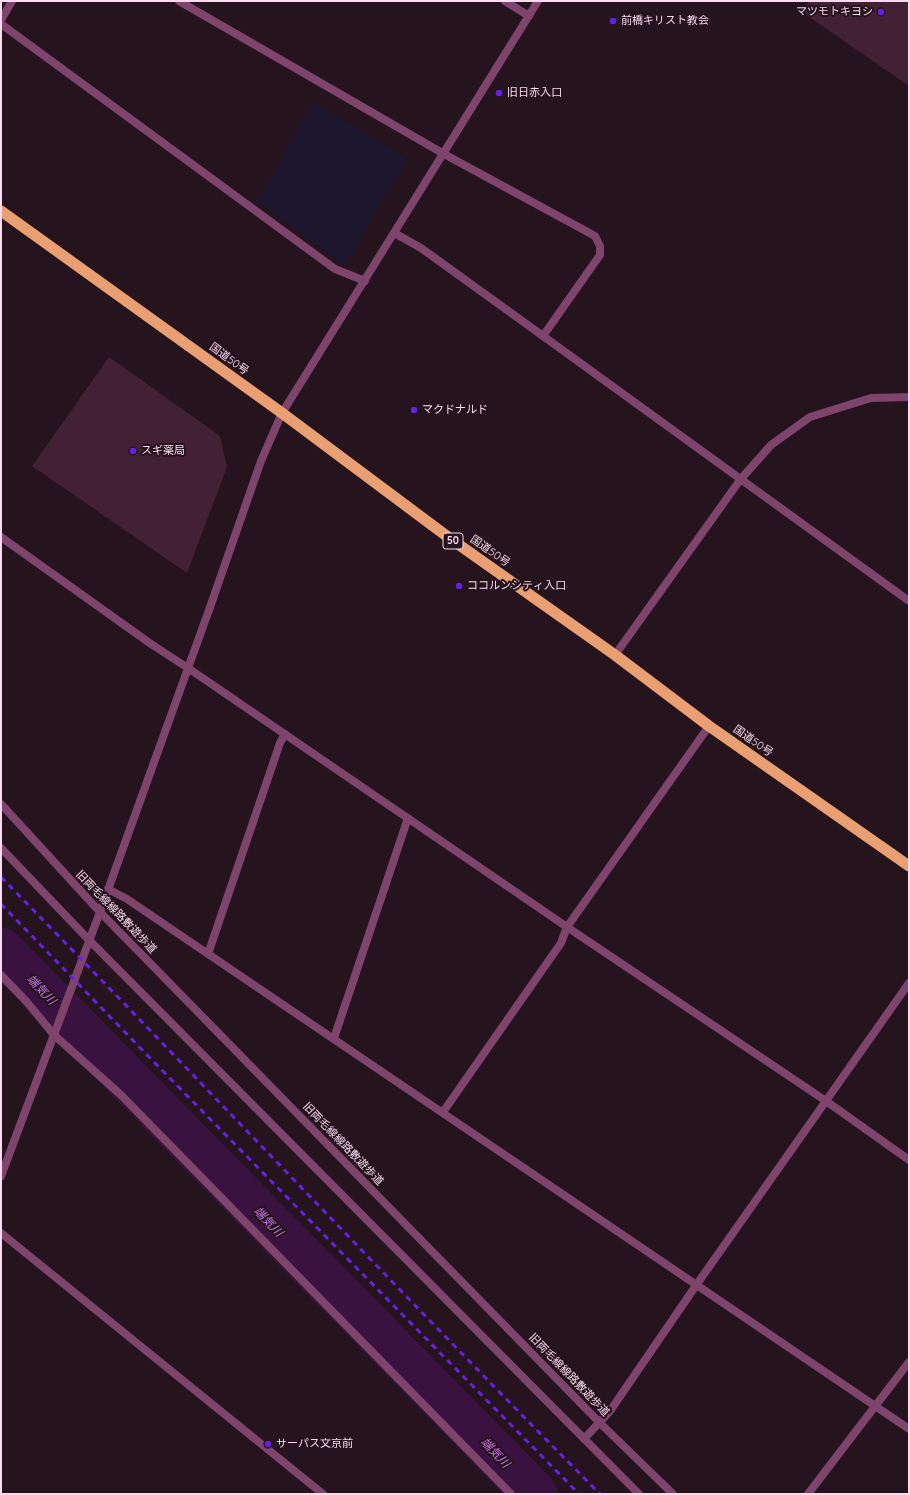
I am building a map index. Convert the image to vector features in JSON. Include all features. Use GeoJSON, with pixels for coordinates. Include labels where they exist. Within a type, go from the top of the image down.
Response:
{"type":"FeatureCollection","features":[{"type":"Feature","properties":{"kind":"highway","name":"国道50号"},"geometry":{"type":"LineString","coordinates":[[1,211],[282,414],[448,537],[615,655],[709,726],[908,864]]}},
{"type":"Feature","properties":{"kind":"street"},"geometry":{"type":"LineString","coordinates":[[1,20],[12,1]]}},
{"type":"Feature","properties":{"kind":"street"},"geometry":{"type":"LineString","coordinates":[[179,1],[192,4],[444,154],[595,236],[600,246],[600,254],[543,336]]}},
{"type":"Feature","properties":{"kind":"street"},"geometry":{"type":"LineString","coordinates":[[505,1],[529,16]]}},
{"type":"Feature","properties":{"kind":"street"},"geometry":{"type":"LineString","coordinates":[[1,1176],[100,912],[261,461],[282,414],[396,234],[538,1]]}},
{"type":"Feature","properties":{"kind":"street"},"geometry":{"type":"LineString","coordinates":[[1,24],[335,269],[365,281]]}},
{"type":"Feature","properties":{"kind":"street"},"geometry":{"type":"LineString","coordinates":[[396,234],[420,248],[909,601]]}},
{"type":"Feature","properties":{"kind":"street"},"geometry":{"type":"LineString","coordinates":[[615,655],[740,480],[771,445],[810,417],[871,398],[909,397]]}},
{"type":"Feature","properties":{"kind":"street"},"geometry":{"type":"LineString","coordinates":[[1,537],[151,644],[826,1101],[909,1160]]}},
{"type":"Feature","properties":{"kind":"street"},"geometry":{"type":"LineString","coordinates":[[442,1112],[561,943],[567,927],[709,726]]}},
{"type":"Feature","properties":{"kind":"street"},"geometry":{"type":"LineString","coordinates":[[208,954],[280,743],[285,734]]}},
{"type":"Feature","properties":{"kind":"street","name":"旧両毛線線路敷遊歩道"},"geometry":{"type":"LineString","coordinates":[[1,804],[100,912],[600,1422],[673,1494]]}},
{"type":"Feature","properties":{"kind":"street"},"geometry":{"type":"LineString","coordinates":[[334,1038],[408,818]]}},
{"type":"Feature","properties":{"kind":"street"},"geometry":{"type":"LineString","coordinates":[[1,848],[89,940],[639,1494]]}},
{"type":"Feature","properties":{"kind":"street"},"geometry":{"type":"LineString","coordinates":[[108,889],[127,899],[334,1038],[909,1429]]}},
{"type":"Feature","properties":{"kind":"street"},"geometry":{"type":"LineString","coordinates":[[1,975],[511,1494]]}},
{"type":"Feature","properties":{"kind":"street"},"geometry":{"type":"LineString","coordinates":[[584,1439],[610,1411],[697,1284],[909,983]]}},
{"type":"Feature","properties":{"kind":"street"},"geometry":{"type":"LineString","coordinates":[[1,1233],[323,1494]]}},
{"type":"Feature","properties":{"kind":"street"},"geometry":{"type":"LineString","coordinates":[[808,1494],[909,1362]]}},
{"type":"Feature","properties":{"kind":"shaded area"},"geometry":{"type":"Polygon","coordinates":[[[313,102],[407,158],[344,265],[257,202],[313,102]]]}},
{"type":"Feature","properties":{"kind":"building"},"geometry":{"type":"Polygon","coordinates":[[[809,1],[909,1],[909,86],[802,12],[809,1]]]}},
{"type":"Feature","properties":{"kind":"building","name":"スギ薬局"},"geometry":{"type":"Polygon","coordinates":[[[109,357],[220,436],[227,467],[187,573],[32,466],[109,357]]]}},
{"type":"Feature","properties":{"kind":"waterway","name":"端気川"},"geometry":{"type":"LineString","coordinates":[[1,950],[535,1494]]}},
{"type":"Feature","properties":{"kind":"railway"},"geometry":{"type":"LineString","coordinates":[[1,877],[449,1341],[600,1494]]}},
{"type":"Feature","properties":{"kind":"railway"},"geometry":{"type":"LineString","coordinates":[[1,904],[150,1058],[579,1494]]}},
{"type":"Feature","properties":{"kind":"place","name":"マツモトキヨシ"},"geometry":{"type":"Point","coordinates":[881,12]}},
{"type":"Feature","properties":{"kind":"place","name":"前橋キリスト教会"},"geometry":{"type":"Point","coordinates":[613,21]}},
{"type":"Feature","properties":{"kind":"place","name":"旧日赤入口"},"geometry":{"type":"Point","coordinates":[499,93]}},
{"type":"Feature","properties":{"kind":"place","name":"マクドナルド"},"geometry":{"type":"Point","coordinates":[414,410]}},
{"type":"Feature","properties":{"kind":"place","name":"スギ薬局"},"geometry":{"type":"Point","coordinates":[133,451]}},
{"type":"Feature","properties":{"kind":"place","name":"ココルンシティ入口"},"geometry":{"type":"Point","coordinates":[459,586]}},
{"type":"Feature","properties":{"kind":"place","name":"サーパス文京前"},"geometry":{"type":"Point","coordinates":[268,1444]}}]}
